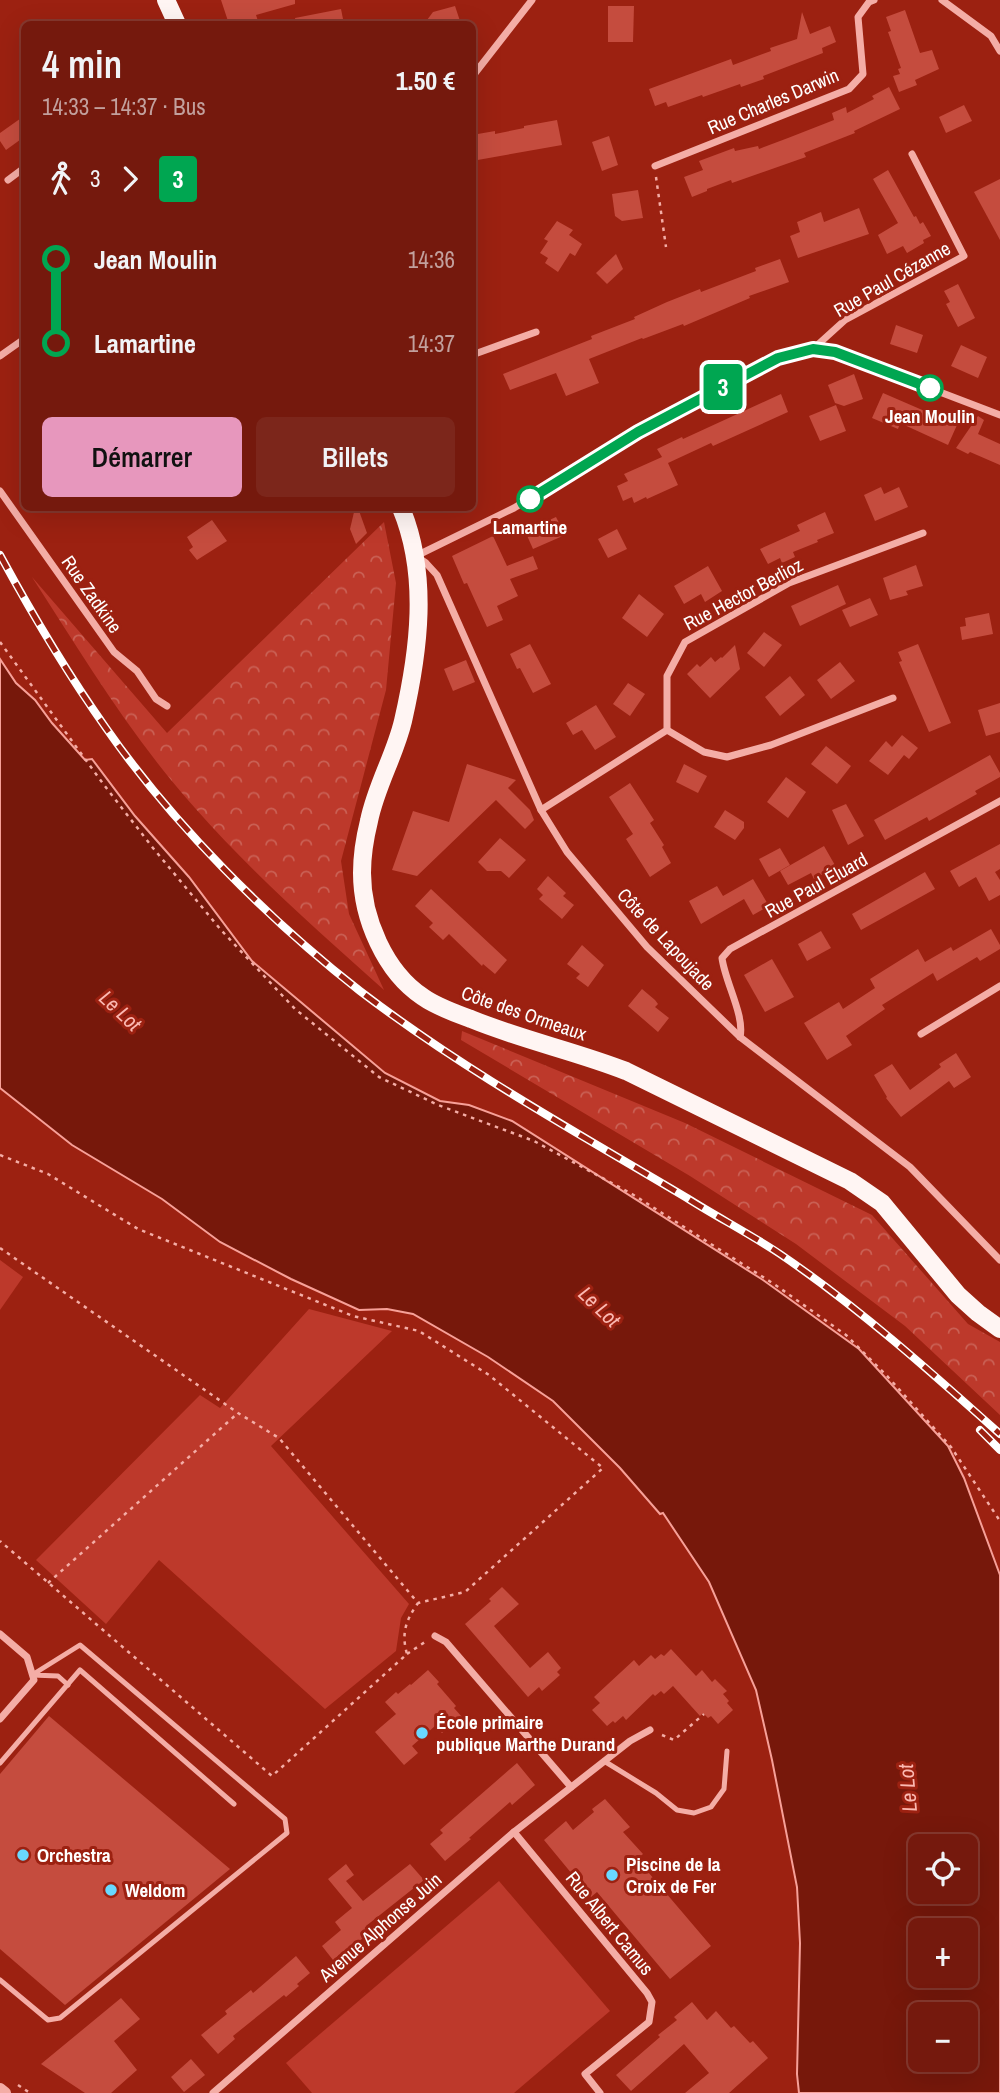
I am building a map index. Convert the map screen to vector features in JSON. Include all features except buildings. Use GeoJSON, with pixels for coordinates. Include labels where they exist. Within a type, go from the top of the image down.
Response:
{"type":"FeatureCollection","features":[{"type":"Feature","properties":{"kind":"main road"},"geometry":{"type":"LineString","coordinates":[[166,0],[176,21]]}},
{"type":"Feature","properties":{"kind":"main road","name":"Côte des Ormeaux"},"geometry":{"type":"LineString","coordinates":[[402,511],[416,556],[418,635],[402,724],[369,820],[362,873],[367,912],[378,942],[399,976],[422,997],[453,1013],[506,1033],[590,1057],[626,1071],[850,1181],[882,1203],[958,1295],[1000,1329]]}},
{"type":"Feature","properties":{"kind":"street"},"geometry":{"type":"LineString","coordinates":[[476,71],[532,0]]}},
{"type":"Feature","properties":{"kind":"street","name":"Rue Charles Darwin"},"geometry":{"type":"LineString","coordinates":[[655,166],[849,89],[863,74],[858,17],[869,2],[874,0]]}},
{"type":"Feature","properties":{"kind":"street"},"geometry":{"type":"LineString","coordinates":[[942,0],[991,36],[1000,51]]}},
{"type":"Feature","properties":{"kind":"street"},"geometry":{"type":"LineString","coordinates":[[991,36],[1000,32]]}},
{"type":"Feature","properties":{"kind":"street","name":"Rue Paul Cézanne"},"geometry":{"type":"LineString","coordinates":[[813,349],[845,320],[964,256],[912,154]]}},
{"type":"Feature","properties":{"kind":"street"},"geometry":{"type":"LineString","coordinates":[[8,180],[21,170]]}},
{"type":"Feature","properties":{"kind":"street"},"geometry":{"type":"LineString","coordinates":[[476,354],[536,332]]}},
{"type":"Feature","properties":{"kind":"street"},"geometry":{"type":"LineString","coordinates":[[0,356],[21,341]]}},
{"type":"Feature","properties":{"kind":"street"},"geometry":{"type":"LineString","coordinates":[[416,556],[514,508],[638,432],[778,358],[813,349],[835,352],[1000,415]]}},
{"type":"Feature","properties":{"kind":"street","name":"Rue Zadkine"},"geometry":{"type":"LineString","coordinates":[[0,491],[114,652],[137,671],[156,699],[167,706]]}},
{"type":"Feature","properties":{"kind":"street","name":"Rue Hector Berlioz"},"geometry":{"type":"LineString","coordinates":[[667,730],[667,676],[685,642],[789,583],[923,533]]}},
{"type":"Feature","properties":{"kind":"street","name":"Côte de Lapoujade"},"geometry":{"type":"LineString","coordinates":[[416,556],[437,575],[541,810],[566,852],[647,947],[740,1037],[910,1167],[1000,1260]]}},
{"type":"Feature","properties":{"kind":"street"},"geometry":{"type":"LineString","coordinates":[[541,810],[667,730],[704,752],[727,757],[771,745],[893,698]]}},
{"type":"Feature","properties":{"kind":"street","name":"Rue Paul Éluard"},"geometry":{"type":"LineString","coordinates":[[740,1037],[743,1027],[722,958],[730,949],[1000,801]]}},
{"type":"Feature","properties":{"kind":"street"},"geometry":{"type":"LineString","coordinates":[[921,1034],[1000,985]]}},
{"type":"Feature","properties":{"kind":"street"},"geometry":{"type":"LineString","coordinates":[[0,1634],[27,1657],[34,1681],[0,1719]]}},
{"type":"Feature","properties":{"kind":"street"},"geometry":{"type":"LineString","coordinates":[[435,1636],[446,1642],[571,1787]]}},
{"type":"Feature","properties":{"kind":"street","name":"Avenue Alphonse Juin"},"geometry":{"type":"LineString","coordinates":[[213,2093],[514,1832],[629,1741],[650,1730]]}},
{"type":"Feature","properties":{"kind":"street","name":"Rue Albert Camus"},"geometry":{"type":"LineString","coordinates":[[514,1832],[652,2002],[649,2022],[585,2074],[600,2093]]}},
{"type":"Feature","properties":{"kind":"street"},"geometry":{"type":"LineString","coordinates":[[0,2089],[5,2093]]}},
{"type":"Feature","properties":{"kind":"lane"},"geometry":{"type":"LineString","coordinates":[[0,1980],[48,2020],[60,2018],[287,1833],[285,1819],[80,1645],[32,1675]]}},
{"type":"Feature","properties":{"kind":"lane"},"geometry":{"type":"LineString","coordinates":[[0,1763],[80,1670],[234,1804]]}},
{"type":"Feature","properties":{"kind":"lane"},"geometry":{"type":"LineString","coordinates":[[32,1675],[58,1676],[68,1685]]}},
{"type":"Feature","properties":{"kind":"lane"},"geometry":{"type":"LineString","coordinates":[[604,1761],[656,1793],[677,1811],[694,1813],[710,1807],[724,1789],[727,1751]]}},
{"type":"Feature","properties":{"kind":"path"},"geometry":{"type":"LineString","coordinates":[[655,166],[666,247]]}},
{"type":"Feature","properties":{"kind":"path"},"geometry":{"type":"LineString","coordinates":[[0,642],[153,848],[221,930],[295,1009],[379,1077],[438,1105],[534,1141],[632,1194],[774,1284],[846,1335],[951,1447],[1000,1521]]}},
{"type":"Feature","properties":{"kind":"path"},"geometry":{"type":"LineString","coordinates":[[0,1155],[48,1174],[138,1229],[353,1316],[419,1331],[489,1376],[603,1468],[465,1592],[418,1603],[408,1618],[404,1632],[407,1654]]}},
{"type":"Feature","properties":{"kind":"path"},"geometry":{"type":"LineString","coordinates":[[0,1248],[279,1438],[418,1603]]}},
{"type":"Feature","properties":{"kind":"path"},"geometry":{"type":"LineString","coordinates":[[48,1583],[239,1413]]}},
{"type":"Feature","properties":{"kind":"path"},"geometry":{"type":"LineString","coordinates":[[0,1541],[272,1776],[407,1654],[435,1636]]}},
{"type":"Feature","properties":{"kind":"path"},"geometry":{"type":"LineString","coordinates":[[650,1730],[674,1740],[702,1716]]}},
{"type":"Feature","properties":{"kind":"green space"},"geometry":{"type":"Polygon","coordinates":[[[384,522],[396,583],[386,690],[341,861],[349,914],[384,990],[263,879],[172,781],[109,696],[32,577],[167,733],[384,522]]]}},
{"type":"Feature","properties":{"kind":"green space"},"geometry":{"type":"Polygon","coordinates":[[[462,1031],[685,1123],[872,1215],[968,1324],[1000,1342],[1000,1415],[905,1326],[796,1244],[690,1176],[461,1040],[462,1031]]]}},
{"type":"Feature","properties":{"kind":"green space"},"geometry":{"type":"Polygon","coordinates":[[[0,1260],[23,1277],[0,1310],[0,1260]]]}},
{"type":"Feature","properties":{"kind":"green space"},"geometry":{"type":"Polygon","coordinates":[[[309,1309],[392,1331],[271,1446],[409,1604],[401,1618],[396,1651],[325,1709],[159,1560],[106,1624],[36,1560],[200,1395],[220,1408],[309,1309]]]}},
{"type":"Feature","properties":{"kind":"green space"},"geometry":{"type":"Polygon","coordinates":[[[499,1881],[610,2011],[514,2093],[312,2093],[286,2063],[499,1881]]]}},
{"type":"Feature","properties":{"kind":"water","name":"Le Lot"},"geometry":{"type":"Polygon","coordinates":[[[0,659],[16,683],[35,700],[85,760],[92,759],[135,816],[189,877],[252,961],[385,1073],[440,1101],[469,1105],[512,1121],[763,1280],[859,1349],[948,1446],[964,1478],[1000,1575],[1000,2093],[799,2093],[797,2074],[800,1943],[797,1887],[756,1690],[709,1582],[663,1513],[660,1514],[620,1468],[553,1401],[488,1357],[413,1314],[387,1309],[359,1310],[291,1279],[220,1242],[162,1199],[72,1145],[0,1088],[0,659]]]}},
{"type":"Feature","properties":{"kind":"railway"},"geometry":{"type":"LineString","coordinates":[[0,555],[64,665],[132,764],[191,834],[291,933],[360,991],[439,1047],[520,1099],[757,1239],[809,1274],[893,1340],[1000,1434]]}},
{"type":"Feature","properties":{"kind":"railway"},"geometry":{"type":"LineString","coordinates":[[980,1430],[1000,1450]]}},
{"type":"Feature","properties":{"kind":"bus line","name":"3"},"geometry":{"type":"LineString","coordinates":[[530,499],[638,432],[778,358],[813,349],[835,352],[930,388]]}},
{"type":"Feature","properties":{"kind":"place","name":"Jean Moulin"},"geometry":{"type":"Point","coordinates":[930,388]}},
{"type":"Feature","properties":{"kind":"place","name":"Lamartine"},"geometry":{"type":"Point","coordinates":[530,499]}},
{"type":"Feature","properties":{"kind":"place","name":"École primaire publique Marthe Durand"},"geometry":{"type":"Point","coordinates":[422,1733]}},
{"type":"Feature","properties":{"kind":"place","name":"Orchestra"},"geometry":{"type":"Point","coordinates":[23,1855]}},
{"type":"Feature","properties":{"kind":"place","name":"Piscine de la Croix de Fer"},"geometry":{"type":"Point","coordinates":[612,1875]}},
{"type":"Feature","properties":{"kind":"place","name":"Weldom"},"geometry":{"type":"Point","coordinates":[111,1890]}}]}
